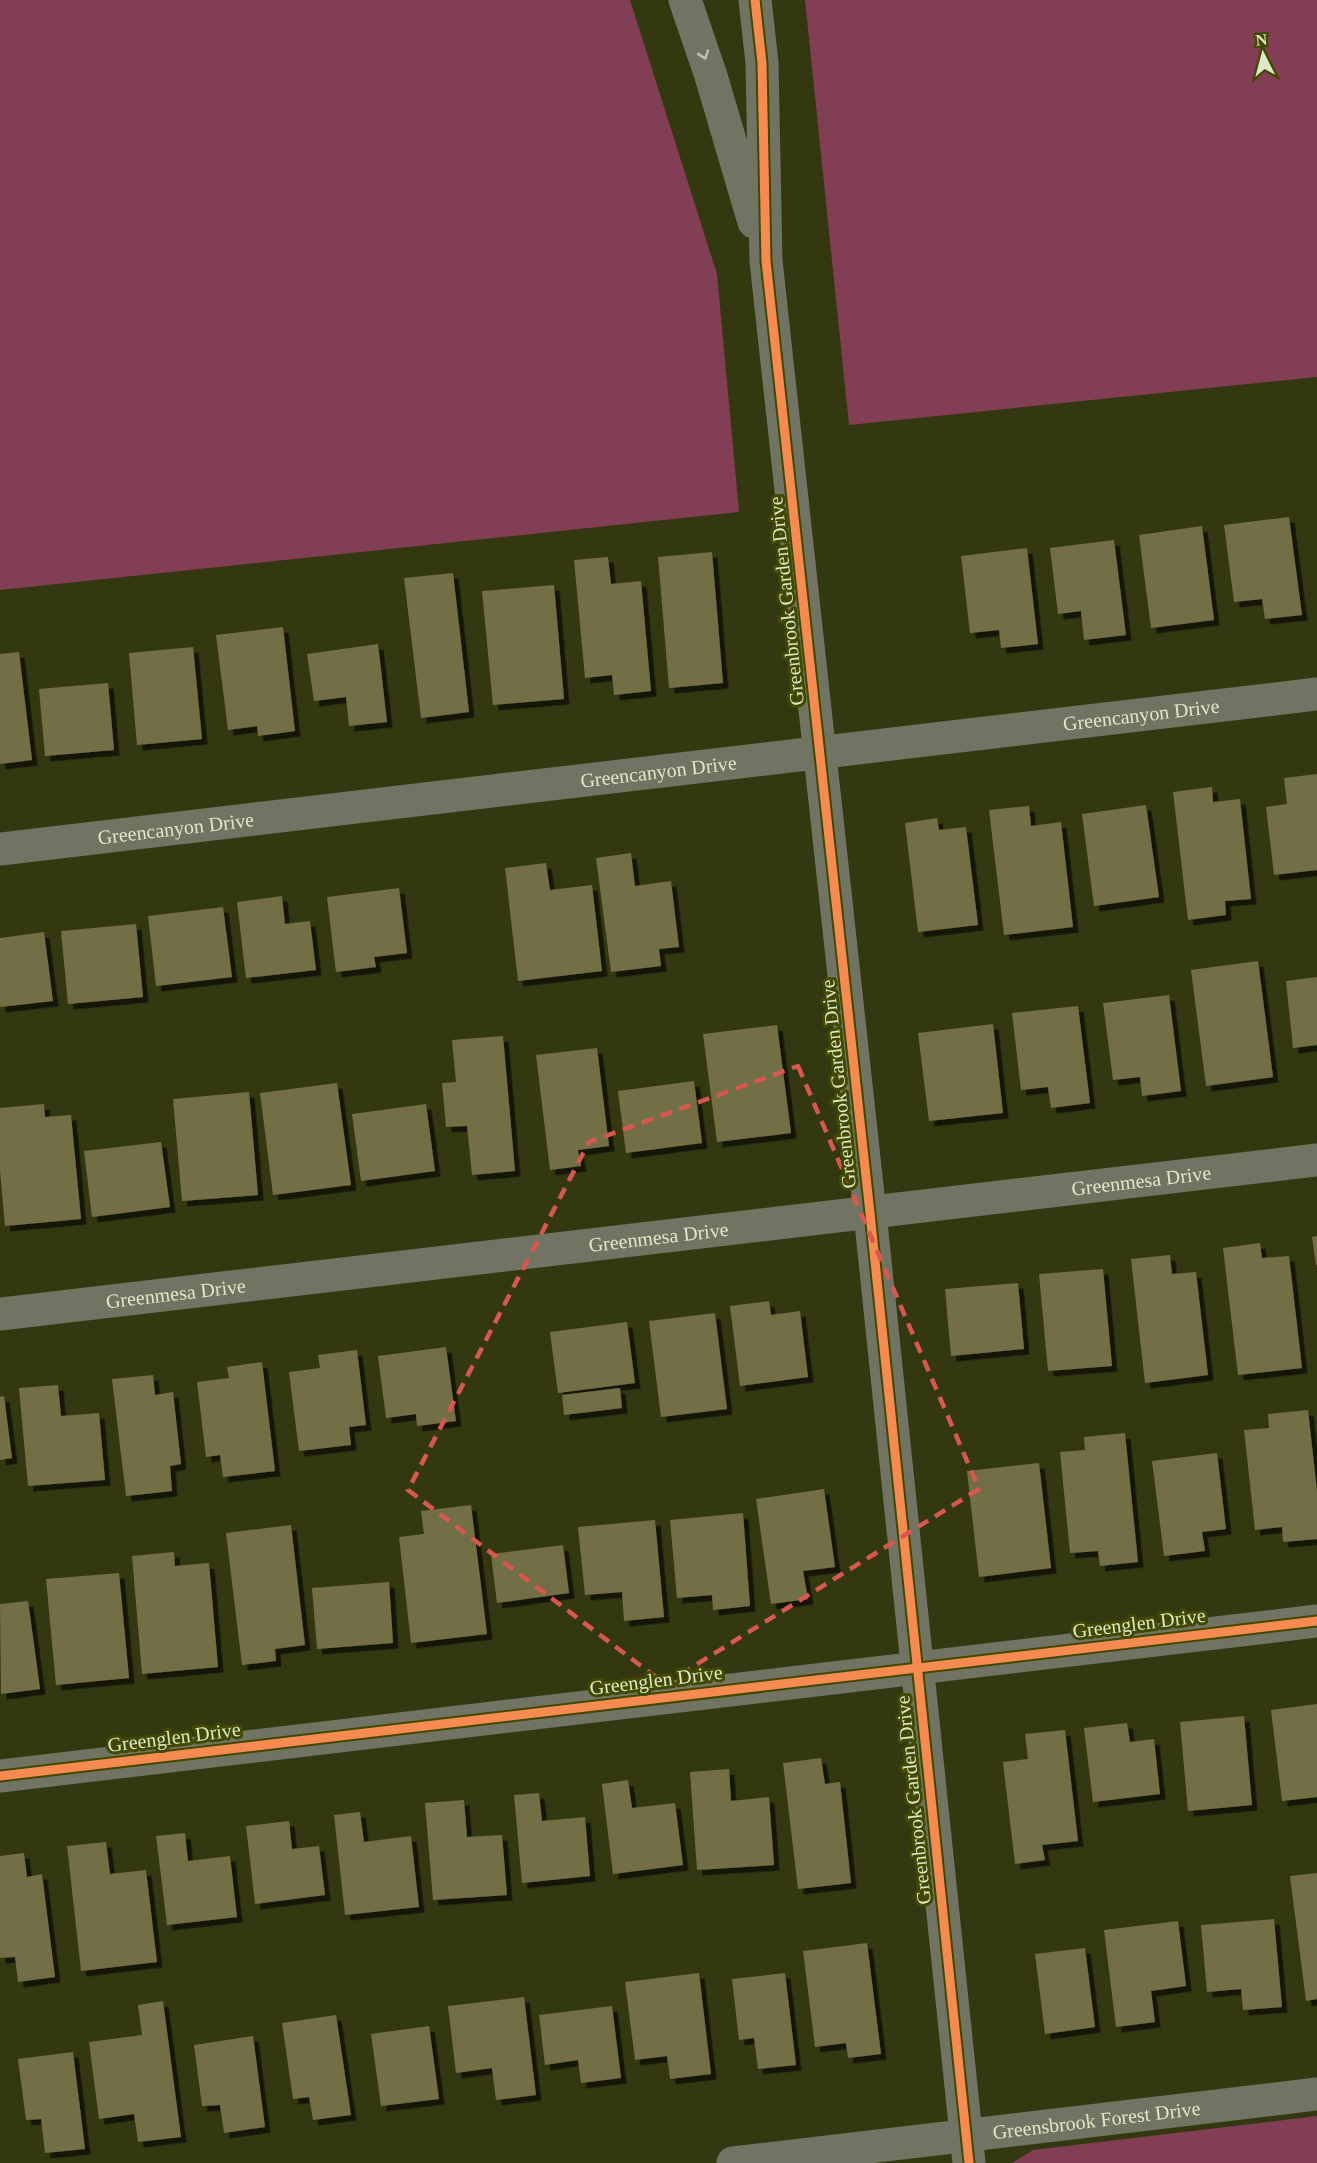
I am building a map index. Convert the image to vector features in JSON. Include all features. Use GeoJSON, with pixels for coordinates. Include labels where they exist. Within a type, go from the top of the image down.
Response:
{"type":"FeatureCollection","features":[{"type":"Feature","properties":{"kind":"street","name":"Greenbrook Garden Drive"},"geometry":{"type":"LineString","coordinates":[[685,0],[711,76],[766,261]]}},
{"type":"Feature","properties":{"kind":"street","name":"Greenbrook Garden Drive"},"geometry":{"type":"LineString","coordinates":[[755,0],[762,63],[766,261],[821,753],[968,2149]]}},
{"type":"Feature","properties":{"kind":"street","name":"Greencanyon Drive"},"geometry":{"type":"LineString","coordinates":[[0,849],[1317,694]]}},
{"type":"Feature","properties":{"kind":"street","name":"Greenmesa Drive"},"geometry":{"type":"LineString","coordinates":[[0,1314],[1317,1160]]}},
{"type":"Feature","properties":{"kind":"street","name":"Greenglen Drive"},"geometry":{"type":"LineString","coordinates":[[0,1776],[1317,1621]]}},
{"type":"Feature","properties":{"kind":"street","name":"Greensbrook Forest Drive"},"geometry":{"type":"LineString","coordinates":[[733,2163],[968,2149],[1317,2094]]}},
{"type":"Feature","properties":{"kind":"highlighted area"},"geometry":{"type":"Polygon","coordinates":[[[798,1066],[979,1489],[665,1684],[408,1490],[589,1142],[798,1066]]]}},
{"type":"Feature","properties":{"kind":"shaded area"},"geometry":{"type":"Polygon","coordinates":[[[0,0],[630,0],[717,274],[739,512],[0,590],[0,0]]]}},
{"type":"Feature","properties":{"kind":"shaded area"},"geometry":{"type":"Polygon","coordinates":[[[805,0],[1317,0],[1317,377],[849,425],[805,0]]]}},
{"type":"Feature","properties":{"kind":"shaded area"},"geometry":{"type":"Polygon","coordinates":[[[1317,2116],[1317,2163],[1012,2163],[1033,2150],[1317,2116]]]}},
{"type":"Feature","properties":{"kind":"building"},"geometry":{"type":"Polygon","coordinates":[[[1289,517],[1302,615],[1265,619],[1262,599],[1234,602],[1224,525],[1289,517]]]}},
{"type":"Feature","properties":{"kind":"building"},"geometry":{"type":"Polygon","coordinates":[[[1202,526],[1214,620],[1151,628],[1139,535],[1202,526]]]}},
{"type":"Feature","properties":{"kind":"building"},"geometry":{"type":"Polygon","coordinates":[[[1114,540],[1126,635],[1084,640],[1081,611],[1058,614],[1050,548],[1114,540]]]}},
{"type":"Feature","properties":{"kind":"building"},"geometry":{"type":"Polygon","coordinates":[[[1027,548],[1038,644],[1001,648],[999,630],[970,633],[961,556],[1027,548]]]}},
{"type":"Feature","properties":{"kind":"building"},"geometry":{"type":"Polygon","coordinates":[[[712,552],[723,683],[669,688],[658,557],[712,552]]]}},
{"type":"Feature","properties":{"kind":"building"},"geometry":{"type":"Polygon","coordinates":[[[608,557],[611,584],[641,581],[651,691],[614,695],[612,675],[585,678],[574,560],[608,557]]]}},
{"type":"Feature","properties":{"kind":"building"},"geometry":{"type":"Polygon","coordinates":[[[453,573],[469,712],[421,718],[404,578],[453,573]]]}},
{"type":"Feature","properties":{"kind":"building"},"geometry":{"type":"Polygon","coordinates":[[[554,585],[564,699],[493,705],[482,591],[554,585]]]}},
{"type":"Feature","properties":{"kind":"building"},"geometry":{"type":"Polygon","coordinates":[[[283,627],[295,731],[258,736],[257,726],[228,730],[216,635],[283,627]]]}},
{"type":"Feature","properties":{"kind":"building"},"geometry":{"type":"Polygon","coordinates":[[[378,644],[387,722],[349,726],[346,697],[314,701],[307,654],[378,644]]]}},
{"type":"Feature","properties":{"kind":"building"},"geometry":{"type":"Polygon","coordinates":[[[193,647],[202,739],[137,745],[129,653],[193,647]]]}},
{"type":"Feature","properties":{"kind":"building"},"geometry":{"type":"Polygon","coordinates":[[[19,652],[32,760],[0,764],[0,654],[19,652]]]}},
{"type":"Feature","properties":{"kind":"building"},"geometry":{"type":"Polygon","coordinates":[[[108,683],[114,750],[45,756],[39,689],[108,683]]]}},
{"type":"Feature","properties":{"kind":"building"},"geometry":{"type":"Polygon","coordinates":[[[1317,774],[1317,870],[1274,875],[1266,807],[1287,804],[1284,778],[1317,774]]]}},
{"type":"Feature","properties":{"kind":"building"},"geometry":{"type":"Polygon","coordinates":[[[1212,787],[1213,802],[1240,799],[1251,899],[1225,901],[1226,915],[1188,920],[1173,792],[1212,787]]]}},
{"type":"Feature","properties":{"kind":"building"},"geometry":{"type":"Polygon","coordinates":[[[1146,805],[1159,897],[1094,906],[1082,814],[1146,805]]]}},
{"type":"Feature","properties":{"kind":"building"},"geometry":{"type":"Polygon","coordinates":[[[1029,806],[1031,826],[1061,822],[1073,927],[1004,935],[989,810],[1029,806]]]}},
{"type":"Feature","properties":{"kind":"building"},"geometry":{"type":"Polygon","coordinates":[[[937,818],[939,830],[966,827],[978,925],[918,932],[905,823],[937,818]]]}},
{"type":"Feature","properties":{"kind":"building"},"geometry":{"type":"Polygon","coordinates":[[[631,853],[635,886],[671,881],[679,947],[659,949],[661,966],[611,972],[596,858],[631,853]]]}},
{"type":"Feature","properties":{"kind":"building"},"geometry":{"type":"Polygon","coordinates":[[[546,863],[550,890],[592,885],[602,971],[518,981],[505,868],[546,863]]]}},
{"type":"Feature","properties":{"kind":"building"},"geometry":{"type":"Polygon","coordinates":[[[399,888],[407,953],[374,957],[376,967],[336,972],[327,897],[399,888]]]}},
{"type":"Feature","properties":{"kind":"building"},"geometry":{"type":"Polygon","coordinates":[[[282,896],[285,924],[310,921],[316,970],[246,978],[237,902],[282,896]]]}},
{"type":"Feature","properties":{"kind":"building"},"geometry":{"type":"Polygon","coordinates":[[[223,907],[232,977],[156,986],[148,916],[223,907]]]}},
{"type":"Feature","properties":{"kind":"building"},"geometry":{"type":"Polygon","coordinates":[[[136,924],[143,997],[68,1004],[61,931],[136,924]]]}},
{"type":"Feature","properties":{"kind":"building"},"geometry":{"type":"Polygon","coordinates":[[[44,932],[53,1001],[0,1007],[0,938],[44,932]]]}},
{"type":"Feature","properties":{"kind":"building"},"geometry":{"type":"Polygon","coordinates":[[[1258,961],[1273,1077],[1206,1086],[1191,970],[1258,961]]]}},
{"type":"Feature","properties":{"kind":"building"},"geometry":{"type":"Polygon","coordinates":[[[1317,977],[1317,1045],[1293,1048],[1286,981],[1317,977]]]}},
{"type":"Feature","properties":{"kind":"building"},"geometry":{"type":"Polygon","coordinates":[[[1169,995],[1181,1091],[1142,1096],[1140,1077],[1113,1080],[1103,1003],[1169,995]]]}},
{"type":"Feature","properties":{"kind":"building"},"geometry":{"type":"Polygon","coordinates":[[[1078,1006],[1090,1103],[1051,1108],[1048,1087],[1021,1090],[1012,1013],[1078,1006]]]}},
{"type":"Feature","properties":{"kind":"building"},"geometry":{"type":"Polygon","coordinates":[[[993,1024],[1003,1113],[929,1121],[918,1033],[993,1024]]]}},
{"type":"Feature","properties":{"kind":"building"},"geometry":{"type":"Polygon","coordinates":[[[777,1025],[791,1133],[717,1142],[703,1034],[777,1025]]]}},
{"type":"Feature","properties":{"kind":"building"},"geometry":{"type":"Polygon","coordinates":[[[503,1036],[515,1171],[472,1175],[467,1126],[446,1127],[442,1083],[456,1082],[452,1040],[503,1036]]]}},
{"type":"Feature","properties":{"kind":"building"},"geometry":{"type":"Polygon","coordinates":[[[597,1048],[609,1146],[578,1150],[581,1166],[550,1170],[536,1055],[597,1048]]]}},
{"type":"Feature","properties":{"kind":"building"},"geometry":{"type":"Polygon","coordinates":[[[694,1081],[702,1143],[626,1153],[618,1091],[694,1081]]]}},
{"type":"Feature","properties":{"kind":"building"},"geometry":{"type":"Polygon","coordinates":[[[337,1083],[351,1185],[273,1195],[260,1093],[337,1083]]]}},
{"type":"Feature","properties":{"kind":"building"},"geometry":{"type":"Polygon","coordinates":[[[249,1092],[258,1195],[182,1201],[173,1099],[249,1092]]]}},
{"type":"Feature","properties":{"kind":"building"},"geometry":{"type":"Polygon","coordinates":[[[44,1104],[45,1117],[71,1115],[81,1219],[5,1226],[0,1171],[0,1108],[44,1104]]]}},
{"type":"Feature","properties":{"kind":"building"},"geometry":{"type":"Polygon","coordinates":[[[426,1104],[435,1171],[361,1181],[352,1114],[426,1104]]]}},
{"type":"Feature","properties":{"kind":"building"},"geometry":{"type":"Polygon","coordinates":[[[161,1142],[170,1207],[92,1217],[84,1151],[161,1142]]]}},
{"type":"Feature","properties":{"kind":"building"},"geometry":{"type":"Polygon","coordinates":[[[1317,1236],[1317,1265],[1316,1265],[1312,1237],[1317,1236]]]}},
{"type":"Feature","properties":{"kind":"building"},"geometry":{"type":"Polygon","coordinates":[[[1260,1243],[1262,1258],[1289,1256],[1302,1368],[1238,1375],[1223,1248],[1260,1243]]]}},
{"type":"Feature","properties":{"kind":"building"},"geometry":{"type":"Polygon","coordinates":[[[1170,1255],[1172,1274],[1196,1272],[1208,1375],[1145,1383],[1131,1259],[1170,1255]]]}},
{"type":"Feature","properties":{"kind":"building"},"geometry":{"type":"Polygon","coordinates":[[[1103,1269],[1112,1366],[1048,1371],[1039,1274],[1103,1269]]]}},
{"type":"Feature","properties":{"kind":"building"},"geometry":{"type":"Polygon","coordinates":[[[1018,1283],[1024,1349],[951,1356],[945,1289],[1018,1283]]]}},
{"type":"Feature","properties":{"kind":"building"},"geometry":{"type":"Polygon","coordinates":[[[769,1301],[771,1315],[800,1311],[808,1377],[740,1386],[730,1306],[769,1301]]]}},
{"type":"Feature","properties":{"kind":"building"},"geometry":{"type":"Polygon","coordinates":[[[715,1313],[727,1409],[661,1417],[649,1321],[715,1313]]]}},
{"type":"Feature","properties":{"kind":"building"},"geometry":{"type":"Polygon","coordinates":[[[627,1322],[635,1383],[558,1393],[550,1332],[627,1322]]]}},
{"type":"Feature","properties":{"kind":"building"},"geometry":{"type":"Polygon","coordinates":[[[446,1347],[456,1421],[417,1426],[416,1414],[386,1418],[378,1356],[446,1347]]]}},
{"type":"Feature","properties":{"kind":"building"},"geometry":{"type":"Polygon","coordinates":[[[357,1350],[366,1425],[349,1427],[351,1445],[299,1451],[289,1372],[320,1368],[318,1355],[357,1350]]]}},
{"type":"Feature","properties":{"kind":"building"},"geometry":{"type":"Polygon","coordinates":[[[262,1362],[275,1471],[223,1477],[220,1455],[206,1457],[197,1382],[229,1378],[227,1367],[262,1362]]]}},
{"type":"Feature","properties":{"kind":"building"},"geometry":{"type":"Polygon","coordinates":[[[153,1375],[155,1395],[173,1392],[181,1464],[170,1466],[172,1491],[126,1496],[112,1379],[153,1375]]]}},
{"type":"Feature","properties":{"kind":"building"},"geometry":{"type":"Polygon","coordinates":[[[58,1385],[61,1416],[99,1413],[105,1480],[28,1486],[19,1388],[58,1385]]]}},
{"type":"Feature","properties":{"kind":"building"},"geometry":{"type":"Polygon","coordinates":[[[620,1388],[622,1408],[564,1415],[562,1395],[620,1388]]]}},
{"type":"Feature","properties":{"kind":"building"},"geometry":{"type":"Polygon","coordinates":[[[4,1396],[12,1458],[0,1460],[0,1397],[4,1396]]]}},
{"type":"Feature","properties":{"kind":"building"},"geometry":{"type":"Polygon","coordinates":[[[1308,1410],[1317,1491],[1317,1539],[1283,1542],[1282,1527],[1255,1530],[1244,1430],[1269,1428],[1268,1414],[1308,1410]]]}},
{"type":"Feature","properties":{"kind":"building"},"geometry":{"type":"Polygon","coordinates":[[[1125,1433],[1138,1562],[1100,1566],[1098,1551],[1070,1553],[1060,1452],[1085,1450],[1084,1437],[1125,1433]]]}},
{"type":"Feature","properties":{"kind":"building"},"geometry":{"type":"Polygon","coordinates":[[[1217,1453],[1226,1529],[1202,1532],[1205,1551],[1164,1556],[1152,1461],[1217,1453]]]}},
{"type":"Feature","properties":{"kind":"building"},"geometry":{"type":"Polygon","coordinates":[[[1039,1463],[1051,1568],[979,1577],[967,1471],[1039,1463]]]}},
{"type":"Feature","properties":{"kind":"building"},"geometry":{"type":"Polygon","coordinates":[[[824,1489],[835,1567],[803,1571],[808,1599],[771,1604],[756,1499],[824,1489]]]}},
{"type":"Feature","properties":{"kind":"building"},"geometry":{"type":"Polygon","coordinates":[[[471,1505],[487,1634],[411,1643],[399,1537],[424,1534],[421,1511],[471,1505]]]}},
{"type":"Feature","properties":{"kind":"building"},"geometry":{"type":"Polygon","coordinates":[[[743,1513],[750,1606],[713,1610],[712,1595],[677,1598],[670,1520],[743,1513]]]}},
{"type":"Feature","properties":{"kind":"building"},"geometry":{"type":"Polygon","coordinates":[[[655,1520],[664,1617],[624,1621],[622,1592],[585,1595],[578,1527],[655,1520]]]}},
{"type":"Feature","properties":{"kind":"building"},"geometry":{"type":"Polygon","coordinates":[[[291,1525],[305,1645],[275,1649],[276,1661],[242,1665],[226,1533],[291,1525]]]}},
{"type":"Feature","properties":{"kind":"building"},"geometry":{"type":"Polygon","coordinates":[[[563,1545],[569,1593],[497,1603],[491,1554],[563,1545]]]}},
{"type":"Feature","properties":{"kind":"building"},"geometry":{"type":"Polygon","coordinates":[[[174,1552],[175,1566],[209,1563],[218,1667],[142,1674],[132,1556],[174,1552]]]}},
{"type":"Feature","properties":{"kind":"building"},"geometry":{"type":"Polygon","coordinates":[[[119,1573],[129,1678],[56,1685],[46,1579],[119,1573]]]}},
{"type":"Feature","properties":{"kind":"building"},"geometry":{"type":"Polygon","coordinates":[[[389,1582],[393,1643],[317,1649],[312,1588],[389,1582]]]}},
{"type":"Feature","properties":{"kind":"building"},"geometry":{"type":"Polygon","coordinates":[[[28,1601],[40,1689],[1,1694],[0,1604],[28,1601]]]}},
{"type":"Feature","properties":{"kind":"building"},"geometry":{"type":"Polygon","coordinates":[[[1317,1704],[1317,1797],[1282,1801],[1271,1710],[1317,1704]]]}},
{"type":"Feature","properties":{"kind":"building"},"geometry":{"type":"Polygon","coordinates":[[[1244,1716],[1252,1805],[1188,1811],[1180,1722],[1244,1716]]]}},
{"type":"Feature","properties":{"kind":"building"},"geometry":{"type":"Polygon","coordinates":[[[1127,1723],[1130,1742],[1154,1739],[1160,1794],[1093,1802],[1084,1728],[1127,1723]]]}},
{"type":"Feature","properties":{"kind":"building"},"geometry":{"type":"Polygon","coordinates":[[[1065,1730],[1078,1841],[1042,1845],[1045,1860],[1015,1864],[1003,1762],[1028,1759],[1025,1734],[1065,1730]]]}},
{"type":"Feature","properties":{"kind":"building"},"geometry":{"type":"Polygon","coordinates":[[[821,1758],[825,1784],[840,1782],[851,1883],[798,1889],[783,1763],[821,1758]]]}},
{"type":"Feature","properties":{"kind":"building"},"geometry":{"type":"Polygon","coordinates":[[[729,1769],[731,1801],[769,1797],[774,1865],[697,1870],[690,1772],[729,1769]]]}},
{"type":"Feature","properties":{"kind":"building"},"geometry":{"type":"Polygon","coordinates":[[[628,1780],[632,1808],[675,1803],[683,1865],[613,1874],[602,1784],[628,1780]]]}},
{"type":"Feature","properties":{"kind":"building"},"geometry":{"type":"Polygon","coordinates":[[[539,1793],[542,1821],[585,1817],[590,1876],[522,1883],[514,1795],[539,1793]]]}},
{"type":"Feature","properties":{"kind":"building"},"geometry":{"type":"Polygon","coordinates":[[[464,1800],[467,1837],[502,1835],[507,1895],[433,1900],[425,1803],[464,1800]]]}},
{"type":"Feature","properties":{"kind":"building"},"geometry":{"type":"Polygon","coordinates":[[[360,1812],[364,1842],[411,1836],[419,1907],[345,1915],[334,1815],[360,1812]]]}},
{"type":"Feature","properties":{"kind":"building"},"geometry":{"type":"Polygon","coordinates":[[[289,1821],[292,1849],[319,1846],[325,1895],[255,1904],[246,1826],[289,1821]]]}},
{"type":"Feature","properties":{"kind":"building"},"geometry":{"type":"Polygon","coordinates":[[[185,1833],[188,1861],[230,1856],[237,1917],[167,1925],[156,1836],[185,1833]]]}},
{"type":"Feature","properties":{"kind":"building"},"geometry":{"type":"Polygon","coordinates":[[[106,1842],[110,1874],[146,1870],[157,1962],[81,1971],[67,1846],[106,1842]]]}},
{"type":"Feature","properties":{"kind":"building"},"geometry":{"type":"Polygon","coordinates":[[[24,1853],[27,1877],[42,1874],[55,1977],[18,1982],[15,1957],[0,1958],[0,1856],[24,1853]]]}},
{"type":"Feature","properties":{"kind":"building"},"geometry":{"type":"Polygon","coordinates":[[[1317,1873],[1317,1999],[1306,2001],[1290,1876],[1317,1873]]]}},
{"type":"Feature","properties":{"kind":"building"},"geometry":{"type":"Polygon","coordinates":[[[1274,1919],[1282,2007],[1243,2010],[1241,1989],[1207,1992],[1201,1925],[1274,1919]]]}},
{"type":"Feature","properties":{"kind":"building"},"geometry":{"type":"Polygon","coordinates":[[[1178,1921],[1186,1986],[1151,1991],[1155,2022],[1116,2027],[1104,1930],[1178,1921]]]}},
{"type":"Feature","properties":{"kind":"building"},"geometry":{"type":"Polygon","coordinates":[[[867,1943],[881,2054],[848,2058],[846,2043],[815,2047],[803,1951],[867,1943]]]}},
{"type":"Feature","properties":{"kind":"building"},"geometry":{"type":"Polygon","coordinates":[[[1085,1948],[1095,2027],[1045,2034],[1035,1954],[1085,1948]]]}},
{"type":"Feature","properties":{"kind":"building"},"geometry":{"type":"Polygon","coordinates":[[[699,1973],[711,2074],[670,2079],[667,2056],[635,2060],[625,1982],[699,1973]]]}},
{"type":"Feature","properties":{"kind":"building"},"geometry":{"type":"Polygon","coordinates":[[[785,1973],[796,2065],[758,2069],[754,2038],[739,2040],[732,1979],[785,1973]]]}},
{"type":"Feature","properties":{"kind":"building"},"geometry":{"type":"Polygon","coordinates":[[[524,1997],[536,2095],[496,2100],[492,2068],[456,2073],[448,2006],[524,1997]]]}},
{"type":"Feature","properties":{"kind":"building"},"geometry":{"type":"Polygon","coordinates":[[[163,2001],[181,2137],[138,2142],[134,2114],[99,2119],[89,2042],[142,2035],[138,2005],[163,2001]]]}},
{"type":"Feature","properties":{"kind":"building"},"geometry":{"type":"Polygon","coordinates":[[[612,2006],[621,2078],[581,2083],[578,2060],[545,2065],[539,2015],[612,2006]]]}},
{"type":"Feature","properties":{"kind":"building"},"geometry":{"type":"Polygon","coordinates":[[[336,2015],[351,2115],[313,2120],[309,2097],[293,2099],[282,2023],[336,2015]]]}},
{"type":"Feature","properties":{"kind":"building"},"geometry":{"type":"Polygon","coordinates":[[[429,2026],[439,2099],[381,2106],[371,2034],[429,2026]]]}},
{"type":"Feature","properties":{"kind":"building"},"geometry":{"type":"Polygon","coordinates":[[[253,2036],[265,2127],[224,2133],[220,2105],[202,2106],[194,2045],[253,2036]]]}},
{"type":"Feature","properties":{"kind":"building"},"geometry":{"type":"Polygon","coordinates":[[[73,2052],[85,2149],[45,2153],[41,2119],[26,2120],[18,2059],[73,2052]]]}},
{"type":"Feature","properties":{"kind":"cycle path"},"geometry":{"type":"LineString","coordinates":[[755,0],[762,63],[766,261],[870,1213],[969,2163]]}},
{"type":"Feature","properties":{"kind":"cycle path"},"geometry":{"type":"LineString","coordinates":[[0,1776],[1317,1621]]}}]}
